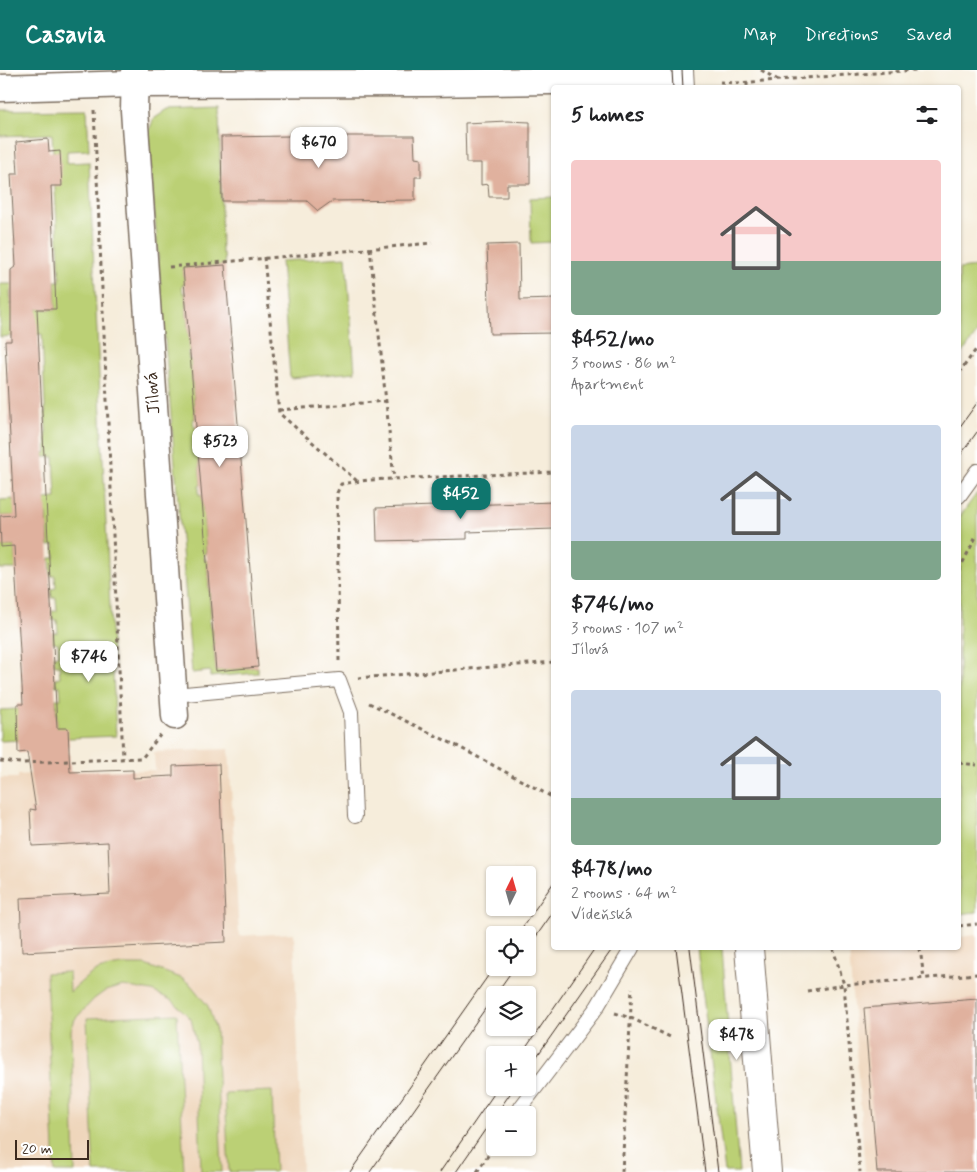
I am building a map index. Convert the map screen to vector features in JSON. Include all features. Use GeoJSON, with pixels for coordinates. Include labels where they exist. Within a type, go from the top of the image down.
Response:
{"type":"FeatureCollection","features":[{"type":"Feature","properties":{"kind":"main road"},"geometry":{"type":"LineString","coordinates":[[749,950],[767,1172]]}},
{"type":"Feature","properties":{"kind":"street"},"geometry":{"type":"LineString","coordinates":[[0,88],[135,77],[679,79]]}},
{"type":"Feature","properties":{"kind":"street","name":"Jílová"},"geometry":{"type":"LineString","coordinates":[[135,77],[134,110],[175,706]]}},
{"type":"Feature","properties":{"kind":"lane"},"geometry":{"type":"LineString","coordinates":[[961,493],[977,471]]}},
{"type":"Feature","properties":{"kind":"lane"},"geometry":{"type":"LineString","coordinates":[[175,706],[339,680],[352,712],[355,816]]}},
{"type":"Feature","properties":{"kind":"lane"},"geometry":{"type":"LineString","coordinates":[[522,1106],[597,1006],[631,950]]}},
{"type":"Feature","properties":{"kind":"path"},"geometry":{"type":"LineString","coordinates":[[761,70],[778,80]]}},
{"type":"Feature","properties":{"kind":"path"},"geometry":{"type":"LineString","coordinates":[[720,82],[747,82],[916,70]]}},
{"type":"Feature","properties":{"kind":"path"},"geometry":{"type":"LineString","coordinates":[[94,107],[123,758]]}},
{"type":"Feature","properties":{"kind":"path"},"geometry":{"type":"LineString","coordinates":[[166,267],[432,242]]}},
{"type":"Feature","properties":{"kind":"path"},"geometry":{"type":"LineString","coordinates":[[370,248],[394,479]]}},
{"type":"Feature","properties":{"kind":"path"},"geometry":{"type":"LineString","coordinates":[[264,257],[280,413],[358,481]]}},
{"type":"Feature","properties":{"kind":"path"},"geometry":{"type":"LineString","coordinates":[[961,370],[977,348]]}},
{"type":"Feature","properties":{"kind":"path"},"geometry":{"type":"LineString","coordinates":[[279,410],[386,401]]}},
{"type":"Feature","properties":{"kind":"path"},"geometry":{"type":"LineString","coordinates":[[551,472],[358,481],[341,484],[337,493],[339,680],[551,662]]}},
{"type":"Feature","properties":{"kind":"path"},"geometry":{"type":"LineString","coordinates":[[961,566],[977,535]]}},
{"type":"Feature","properties":{"kind":"path"},"geometry":{"type":"LineString","coordinates":[[361,699],[460,747],[551,796]]}},
{"type":"Feature","properties":{"kind":"path"},"geometry":{"type":"LineString","coordinates":[[0,761],[21,763],[142,758],[148,749]]}},
{"type":"Feature","properties":{"kind":"path"},"geometry":{"type":"LineString","coordinates":[[961,763],[977,765]]}},
{"type":"Feature","properties":{"kind":"path"},"geometry":{"type":"LineString","coordinates":[[961,926],[977,924]]}},
{"type":"Feature","properties":{"kind":"path"},"geometry":{"type":"LineString","coordinates":[[834,950],[844,985],[860,1172]]}},
{"type":"Feature","properties":{"kind":"path"},"geometry":{"type":"LineString","coordinates":[[920,950],[924,979]]}},
{"type":"Feature","properties":{"kind":"path"},"geometry":{"type":"LineString","coordinates":[[807,990],[844,985],[977,974]]}},
{"type":"Feature","properties":{"kind":"path"},"geometry":{"type":"LineString","coordinates":[[622,1172],[632,983]]}},
{"type":"Feature","properties":{"kind":"path"},"geometry":{"type":"LineString","coordinates":[[597,1006],[631,1018],[672,1038]]}},
{"type":"Feature","properties":{"kind":"path"},"geometry":{"type":"LineString","coordinates":[[477,1172],[488,1156]]}},
{"type":"Feature","properties":{"kind":"shaded area"},"geometry":{"type":"Polygon","coordinates":[[[229,749],[239,936],[294,933],[302,1172],[0,1172],[0,778],[18,778],[18,775],[31,774],[155,770],[154,752],[229,749]]]}},
{"type":"Feature","properties":{"kind":"shaded area"},"geometry":{"type":"Polygon","coordinates":[[[977,935],[977,1172],[865,1172],[849,951],[961,950],[961,937],[977,935]]]}},
{"type":"Feature","properties":{"kind":"green space"},"geometry":{"type":"Polygon","coordinates":[[[219,108],[222,253],[224,254],[225,265],[183,268],[185,284],[182,285],[183,293],[185,293],[190,351],[188,352],[189,360],[191,360],[195,419],[193,419],[194,427],[196,427],[201,485],[199,486],[199,495],[202,495],[206,552],[204,553],[205,561],[207,561],[211,618],[209,619],[210,628],[212,628],[216,671],[258,667],[258,673],[210,677],[210,671],[192,673],[148,133],[154,118],[166,110],[219,108]]]}},
{"type":"Feature","properties":{"kind":"green space"},"geometry":{"type":"Polygon","coordinates":[[[87,109],[89,150],[67,151],[67,163],[89,162],[116,736],[0,741],[0,710],[17,709],[57,728],[56,699],[61,699],[60,686],[56,686],[55,679],[60,677],[59,665],[55,665],[54,656],[59,655],[58,643],[53,642],[53,633],[58,632],[57,620],[52,620],[52,611],[57,611],[56,598],[52,598],[51,589],[56,588],[55,576],[51,576],[50,558],[55,558],[54,545],[49,546],[47,514],[0,516],[0,500],[56,498],[54,457],[44,457],[43,453],[47,453],[42,334],[0,337],[0,284],[15,284],[15,290],[10,291],[11,309],[56,309],[55,281],[60,281],[52,134],[0,136],[0,110],[87,109]]]}},
{"type":"Feature","properties":{"kind":"green space"},"geometry":{"type":"Polygon","coordinates":[[[551,197],[551,242],[531,243],[530,198],[551,197]]]}},
{"type":"Feature","properties":{"kind":"green space"},"geometry":{"type":"Polygon","coordinates":[[[346,257],[355,372],[290,378],[281,261],[346,257]]]}},
{"type":"Feature","properties":{"kind":"green space"},"geometry":{"type":"Polygon","coordinates":[[[977,267],[977,333],[961,355],[961,269],[977,267]]]}},
{"type":"Feature","properties":{"kind":"green space"},"geometry":{"type":"Polygon","coordinates":[[[977,493],[977,912],[961,914],[961,515],[977,493]]]}},
{"type":"Feature","properties":{"kind":"green space"},"geometry":{"type":"Polygon","coordinates":[[[0,522],[1,547],[14,546],[16,569],[0,569],[0,522]]]}},
{"type":"Feature","properties":{"kind":"green space"},"geometry":{"type":"Polygon","coordinates":[[[697,950],[722,950],[739,1172],[725,1172],[697,950]]]}},
{"type":"Feature","properties":{"kind":"green space"},"geometry":{"type":"Polygon","coordinates":[[[122,965],[145,965],[181,978],[190,984],[208,1006],[216,1031],[222,1172],[201,1172],[197,1045],[191,1019],[173,1001],[152,991],[123,986],[105,991],[94,999],[75,1019],[71,1030],[75,1172],[55,1172],[46,973],[69,972],[70,992],[98,970],[122,965]]]}},
{"type":"Feature","properties":{"kind":"green space"},"geometry":{"type":"Polygon","coordinates":[[[177,1014],[184,1172],[94,1172],[87,1018],[177,1014]]]}},
{"type":"Feature","properties":{"kind":"green space"},"geometry":{"type":"Polygon","coordinates":[[[272,1091],[275,1172],[229,1172],[225,1093],[272,1091]]]}},
{"type":"Feature","properties":{"kind":"building"},"geometry":{"type":"Polygon","coordinates":[[[530,122],[530,184],[507,184],[507,197],[489,197],[488,184],[481,185],[481,163],[466,163],[465,123],[530,122]]]}},
{"type":"Feature","properties":{"kind":"building"},"geometry":{"type":"Polygon","coordinates":[[[291,134],[414,136],[415,158],[421,159],[421,177],[415,177],[415,200],[332,201],[318,211],[307,201],[222,201],[221,137],[291,136],[291,134]]]}},
{"type":"Feature","properties":{"kind":"building"},"geometry":{"type":"Polygon","coordinates":[[[48,139],[49,152],[60,151],[62,186],[51,186],[56,309],[37,309],[57,728],[68,728],[70,772],[133,770],[133,778],[173,776],[173,766],[219,764],[226,942],[22,952],[20,898],[110,894],[108,842],[32,846],[30,809],[36,810],[27,752],[18,753],[17,704],[23,704],[14,546],[1,547],[0,516],[14,515],[5,341],[11,341],[11,270],[16,266],[11,174],[18,174],[16,142],[48,139]]]}},
{"type":"Feature","properties":{"kind":"building"},"geometry":{"type":"Polygon","coordinates":[[[519,244],[520,300],[551,299],[551,333],[490,334],[487,245],[519,244]]]}},
{"type":"Feature","properties":{"kind":"building"},"geometry":{"type":"Polygon","coordinates":[[[225,265],[258,667],[216,671],[183,268],[225,265]]]}},
{"type":"Feature","properties":{"kind":"building"},"geometry":{"type":"Polygon","coordinates":[[[551,502],[551,529],[467,532],[467,539],[377,541],[376,508],[551,502]]]}},
{"type":"Feature","properties":{"kind":"building"},"geometry":{"type":"Polygon","coordinates":[[[977,999],[977,1172],[877,1172],[864,1008],[977,999]]]}},
{"type":"Feature","properties":{"kind":"tram line"},"geometry":{"type":"LineString","coordinates":[[672,70],[673,85]]}},
{"type":"Feature","properties":{"kind":"tram line"},"geometry":{"type":"LineString","coordinates":[[682,70],[683,85]]}},
{"type":"Feature","properties":{"kind":"tram line"},"geometry":{"type":"LineString","coordinates":[[961,425],[977,403]]}},
{"type":"Feature","properties":{"kind":"tram line"},"geometry":{"type":"LineString","coordinates":[[961,454],[977,432]]}},
{"type":"Feature","properties":{"kind":"tram line"},"geometry":{"type":"LineString","coordinates":[[523,926],[551,886]]}},
{"type":"Feature","properties":{"kind":"tram line"},"geometry":{"type":"LineString","coordinates":[[536,937],[551,915]]}},
{"type":"Feature","properties":{"kind":"tram line"},"geometry":{"type":"LineString","coordinates":[[527,1046],[594,950]]}},
{"type":"Feature","properties":{"kind":"tram line"},"geometry":{"type":"LineString","coordinates":[[536,1058],[612,950]]}},
{"type":"Feature","properties":{"kind":"tram line"},"geometry":{"type":"LineString","coordinates":[[676,950],[705,1172]]}},
{"type":"Feature","properties":{"kind":"tram line"},"geometry":{"type":"LineString","coordinates":[[690,950],[718,1172]]}},
{"type":"Feature","properties":{"kind":"tram line"},"geometry":{"type":"LineString","coordinates":[[350,1172],[488,976]]}},
{"type":"Feature","properties":{"kind":"tram line"},"geometry":{"type":"LineString","coordinates":[[370,1172],[508,976]]}},
{"type":"Feature","properties":{"kind":"tram line"},"geometry":{"type":"LineString","coordinates":[[440,1172],[492,1096]]}},
{"type":"Feature","properties":{"kind":"tram line"},"geometry":{"type":"LineString","coordinates":[[456,1172],[508,1096]]}}]}
